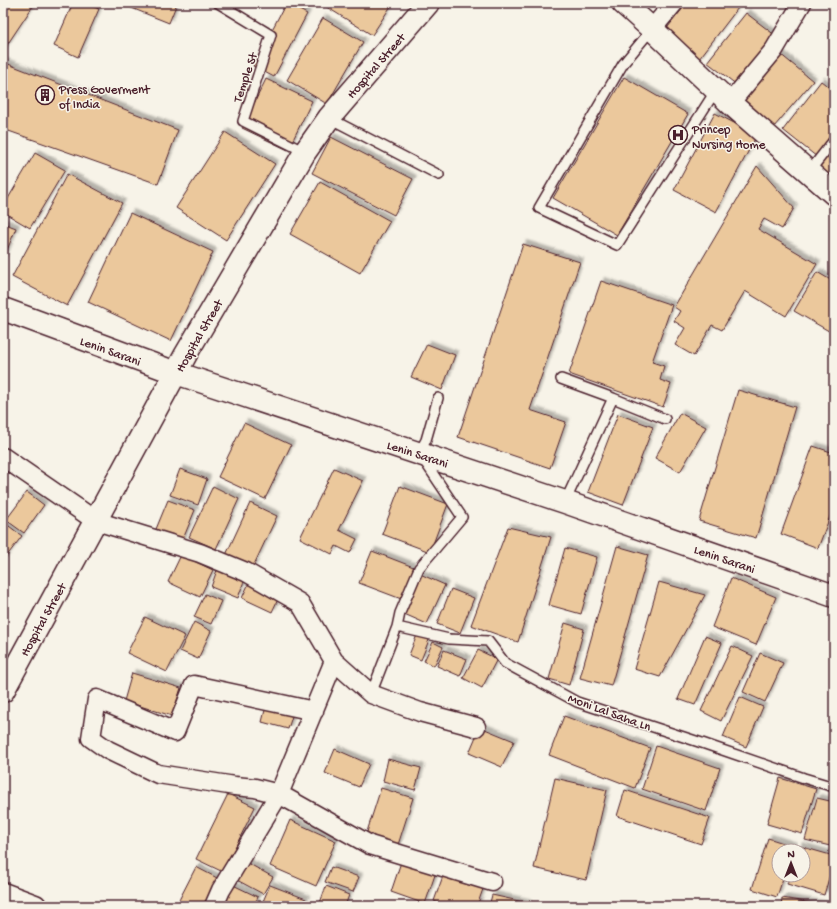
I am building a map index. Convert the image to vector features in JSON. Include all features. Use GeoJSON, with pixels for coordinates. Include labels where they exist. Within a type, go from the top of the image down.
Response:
{"type":"FeatureCollection","features":[{"type":"Feature","properties":{"kind":"main road","name":"Hospital Street"},"geometry":{"type":"LineString","coordinates":[[3,691],[176,373],[304,152],[329,118],[428,3]]}},
{"type":"Feature","properties":{"kind":"main road"},"geometry":{"type":"LineString","coordinates":[[623,3],[723,96],[834,194]]}},
{"type":"Feature","properties":{"kind":"main road","name":"Lenin Sarani"},"geometry":{"type":"LineString","coordinates":[[3,309],[176,373],[564,502],[834,596]]}},
{"type":"Feature","properties":{"kind":"main road"},"geometry":{"type":"LineString","coordinates":[[3,894],[35,906]]}},
{"type":"Feature","properties":{"kind":"street"},"geometry":{"type":"LineString","coordinates":[[652,29],[674,3]]}},
{"type":"Feature","properties":{"kind":"street"},"geometry":{"type":"LineString","coordinates":[[723,96],[774,50],[802,3]]}},
{"type":"Feature","properties":{"kind":"street"},"geometry":{"type":"LineString","coordinates":[[3,457],[96,520],[206,556],[246,572],[300,603],[334,661],[371,694],[420,712],[476,727]]}},
{"type":"Feature","properties":{"kind":"street"},"geometry":{"type":"LineString","coordinates":[[214,906],[221,890],[279,794],[334,661]]}},
{"type":"Feature","properties":{"kind":"street"},"geometry":{"type":"LineString","coordinates":[[314,711],[194,685],[175,732],[96,698],[91,738],[108,750],[158,774],[255,788],[279,794],[370,845],[492,882]]}},
{"type":"Feature","properties":{"kind":"lane","name":"Temple St"},"geometry":{"type":"LineString","coordinates":[[218,3],[271,35],[243,121],[304,152]]}},
{"type":"Feature","properties":{"kind":"lane"},"geometry":{"type":"LineString","coordinates":[[652,29],[624,64],[539,208],[616,245],[723,96]]}},
{"type":"Feature","properties":{"kind":"lane"},"geometry":{"type":"LineString","coordinates":[[329,118],[439,175]]}},
{"type":"Feature","properties":{"kind":"lane"},"geometry":{"type":"LineString","coordinates":[[809,172],[834,140]]}},
{"type":"Feature","properties":{"kind":"lane"},"geometry":{"type":"LineString","coordinates":[[561,380],[613,398],[665,419]]}},
{"type":"Feature","properties":{"kind":"lane"},"geometry":{"type":"LineString","coordinates":[[371,694],[398,627],[400,613],[419,568],[462,517],[419,453],[426,440],[438,398]]}},
{"type":"Feature","properties":{"kind":"lane"},"geometry":{"type":"LineString","coordinates":[[564,502],[613,398]]}},
{"type":"Feature","properties":{"kind":"lane","name":"Moni Lal Saha Ln"},"geometry":{"type":"LineString","coordinates":[[398,627],[449,639],[488,641],[505,663],[577,702],[834,787]]}},
{"type":"Feature","properties":{"kind":"building"},"geometry":{"type":"Polygon","coordinates":[[[3,3],[35,3],[3,51],[3,3]]]}},
{"type":"Feature","properties":{"kind":"building"},"geometry":{"type":"Polygon","coordinates":[[[73,3],[84,3],[99,9],[78,57],[54,46],[73,3]]]}},
{"type":"Feature","properties":{"kind":"building"},"geometry":{"type":"Polygon","coordinates":[[[119,3],[177,3],[169,23],[119,3]]]}},
{"type":"Feature","properties":{"kind":"building"},"geometry":{"type":"Polygon","coordinates":[[[286,3],[307,14],[274,77],[253,66],[286,3]]]}},
{"type":"Feature","properties":{"kind":"building"},"geometry":{"type":"Polygon","coordinates":[[[320,3],[386,3],[391,6],[372,35],[320,3]]]}},
{"type":"Feature","properties":{"kind":"building"},"geometry":{"type":"Polygon","coordinates":[[[687,3],[731,3],[738,8],[699,59],[664,32],[687,3]]]}},
{"type":"Feature","properties":{"kind":"building"},"geometry":{"type":"Polygon","coordinates":[[[746,13],[776,36],[737,85],[707,62],[746,13]]]}},
{"type":"Feature","properties":{"kind":"building"},"geometry":{"type":"Polygon","coordinates":[[[323,18],[363,42],[327,104],[287,80],[323,18]]]}},
{"type":"Feature","properties":{"kind":"building"},"geometry":{"type":"Polygon","coordinates":[[[779,53],[813,81],[774,127],[741,99],[779,53]]]}},
{"type":"Feature","properties":{"kind":"building","name":"Press Goverment of India"},"geometry":{"type":"Polygon","coordinates":[[[3,62],[178,130],[158,184],[3,129],[3,62]]]}},
{"type":"Feature","properties":{"kind":"building"},"geometry":{"type":"Polygon","coordinates":[[[624,77],[688,114],[617,235],[553,198],[624,77]]]}},
{"type":"Feature","properties":{"kind":"building"},"geometry":{"type":"Polygon","coordinates":[[[266,79],[312,101],[288,150],[242,128],[266,79]]]}},
{"type":"Feature","properties":{"kind":"building"},"geometry":{"type":"Polygon","coordinates":[[[821,81],[834,91],[834,135],[817,157],[783,130],[821,81]]]}},
{"type":"Feature","properties":{"kind":"building"},"geometry":{"type":"Polygon","coordinates":[[[715,113],[757,135],[716,212],[674,190],[715,113]]]}},
{"type":"Feature","properties":{"kind":"building"},"geometry":{"type":"Polygon","coordinates":[[[225,132],[275,164],[226,240],[176,208],[225,132]]]}},
{"type":"Feature","properties":{"kind":"building"},"geometry":{"type":"Polygon","coordinates":[[[331,137],[413,179],[394,215],[312,173],[331,137]]]}},
{"type":"Feature","properties":{"kind":"building"},"geometry":{"type":"Polygon","coordinates":[[[834,145],[834,189],[812,172],[834,145]]]}},
{"type":"Feature","properties":{"kind":"building"},"geometry":{"type":"Polygon","coordinates":[[[35,153],[65,170],[30,228],[3,212],[3,207],[35,153]]]}},
{"type":"Feature","properties":{"kind":"building"},"geometry":{"type":"Polygon","coordinates":[[[757,166],[794,208],[782,229],[764,219],[758,229],[817,264],[786,316],[745,291],[722,330],[712,325],[694,356],[675,345],[685,328],[674,321],[680,311],[674,307],[757,166]]]}},
{"type":"Feature","properties":{"kind":"building"},"geometry":{"type":"Polygon","coordinates":[[[67,174],[122,203],[67,306],[12,277],[67,174]]]}},
{"type":"Feature","properties":{"kind":"building"},"geometry":{"type":"Polygon","coordinates":[[[320,182],[390,221],[360,273],[290,234],[320,182]]]}},
{"type":"Feature","properties":{"kind":"building"},"geometry":{"type":"Polygon","coordinates":[[[130,213],[213,252],[171,341],[88,302],[130,213]]]}},
{"type":"Feature","properties":{"kind":"building"},"geometry":{"type":"Polygon","coordinates":[[[3,223],[16,228],[3,260],[3,223]]]}},
{"type":"Feature","properties":{"kind":"building"},"geometry":{"type":"Polygon","coordinates":[[[523,244],[580,262],[530,410],[566,422],[550,468],[458,437],[523,244]]]}},
{"type":"Feature","properties":{"kind":"building"},"geometry":{"type":"Polygon","coordinates":[[[817,272],[834,282],[834,334],[794,311],[817,272]]]}},
{"type":"Feature","properties":{"kind":"building"},"geometry":{"type":"Polygon","coordinates":[[[601,281],[672,305],[652,362],[664,366],[660,380],[671,384],[663,407],[569,374],[601,281]]]}},
{"type":"Feature","properties":{"kind":"building"},"geometry":{"type":"Polygon","coordinates":[[[427,344],[455,355],[442,390],[411,377],[427,344]]]}},
{"type":"Feature","properties":{"kind":"building"},"geometry":{"type":"Polygon","coordinates":[[[738,390],[795,407],[756,538],[699,521],[738,390]]]}},
{"type":"Feature","properties":{"kind":"building"},"geometry":{"type":"Polygon","coordinates":[[[680,413],[706,427],[680,472],[655,458],[680,413]]]}},
{"type":"Feature","properties":{"kind":"building"},"geometry":{"type":"Polygon","coordinates":[[[618,414],[653,427],[623,505],[588,492],[618,414]]]}},
{"type":"Feature","properties":{"kind":"building"},"geometry":{"type":"Polygon","coordinates":[[[244,423],[291,445],[265,499],[218,477],[244,423]]]}},
{"type":"Feature","properties":{"kind":"building"},"geometry":{"type":"Polygon","coordinates":[[[813,446],[834,453],[834,506],[818,548],[781,534],[813,446]]]}},
{"type":"Feature","properties":{"kind":"building"},"geometry":{"type":"Polygon","coordinates":[[[334,468],[363,481],[339,530],[357,539],[350,553],[336,546],[332,554],[300,538],[334,468]]]}},
{"type":"Feature","properties":{"kind":"building"},"geometry":{"type":"Polygon","coordinates":[[[180,469],[207,479],[198,505],[170,495],[180,469]]]}},
{"type":"Feature","properties":{"kind":"building"},"geometry":{"type":"Polygon","coordinates":[[[213,486],[239,499],[216,549],[189,537],[213,486]]]}},
{"type":"Feature","properties":{"kind":"building"},"geometry":{"type":"Polygon","coordinates":[[[400,486],[448,504],[430,552],[382,534],[400,486]]]}},
{"type":"Feature","properties":{"kind":"building"},"geometry":{"type":"Polygon","coordinates":[[[27,492],[44,505],[24,533],[6,520],[27,492]]]}},
{"type":"Feature","properties":{"kind":"building"},"geometry":{"type":"Polygon","coordinates":[[[168,500],[195,510],[181,544],[154,534],[168,500]]]}},
{"type":"Feature","properties":{"kind":"building"},"geometry":{"type":"Polygon","coordinates":[[[250,503],[277,516],[252,569],[225,557],[250,503]]]}},
{"type":"Feature","properties":{"kind":"building"},"geometry":{"type":"Polygon","coordinates":[[[5,523],[22,536],[3,561],[3,526],[5,523]]]}},
{"type":"Feature","properties":{"kind":"building"},"geometry":{"type":"Polygon","coordinates":[[[508,527],[551,537],[518,642],[471,625],[508,527]]]}},
{"type":"Feature","properties":{"kind":"building"},"geometry":{"type":"Polygon","coordinates":[[[617,546],[648,555],[611,686],[580,678],[617,546]]]}},
{"type":"Feature","properties":{"kind":"building"},"geometry":{"type":"Polygon","coordinates":[[[565,548],[597,557],[581,614],[549,605],[565,548]]]}},
{"type":"Feature","properties":{"kind":"building"},"geometry":{"type":"Polygon","coordinates":[[[372,551],[416,568],[404,600],[359,583],[372,551]]]}},
{"type":"Feature","properties":{"kind":"building"},"geometry":{"type":"Polygon","coordinates":[[[181,555],[213,570],[200,597],[168,582],[181,555]]]}},
{"type":"Feature","properties":{"kind":"building"},"geometry":{"type":"Polygon","coordinates":[[[217,570],[244,581],[238,598],[211,587],[217,570]]]}},
{"type":"Feature","properties":{"kind":"building"},"geometry":{"type":"Polygon","coordinates":[[[420,574],[445,585],[427,624],[402,613],[420,574]]]}},
{"type":"Feature","properties":{"kind":"building"},"geometry":{"type":"Polygon","coordinates":[[[731,578],[776,597],[756,645],[712,627],[731,578]]]}},
{"type":"Feature","properties":{"kind":"building"},"geometry":{"type":"Polygon","coordinates":[[[659,582],[705,595],[660,677],[634,669],[659,582]]]}},
{"type":"Feature","properties":{"kind":"building"},"geometry":{"type":"Polygon","coordinates":[[[249,583],[279,597],[272,612],[242,598],[249,583]]]}},
{"type":"Feature","properties":{"kind":"building"},"geometry":{"type":"Polygon","coordinates":[[[451,589],[474,598],[460,633],[437,624],[451,589]]]}},
{"type":"Feature","properties":{"kind":"building"},"geometry":{"type":"Polygon","coordinates":[[[205,594],[221,601],[211,624],[194,617],[205,594]]]}},
{"type":"Feature","properties":{"kind":"building"},"geometry":{"type":"Polygon","coordinates":[[[145,617],[185,636],[167,672],[127,653],[145,617]]]}},
{"type":"Feature","properties":{"kind":"building"},"geometry":{"type":"Polygon","coordinates":[[[194,622],[211,631],[198,659],[180,651],[194,622]]]}},
{"type":"Feature","properties":{"kind":"building"},"geometry":{"type":"Polygon","coordinates":[[[565,623],[584,629],[569,685],[549,679],[565,623]]]}},
{"type":"Feature","properties":{"kind":"building"},"geometry":{"type":"Polygon","coordinates":[[[417,635],[429,640],[421,660],[409,655],[417,635]]]}},
{"type":"Feature","properties":{"kind":"building"},"geometry":{"type":"Polygon","coordinates":[[[705,636],[722,643],[695,705],[678,699],[705,636]]]}},
{"type":"Feature","properties":{"kind":"building"},"geometry":{"type":"Polygon","coordinates":[[[433,642],[443,647],[434,666],[424,661],[433,642]]]}},
{"type":"Feature","properties":{"kind":"building"},"geometry":{"type":"Polygon","coordinates":[[[732,646],[753,656],[721,721],[701,711],[732,646]]]}},
{"type":"Feature","properties":{"kind":"building"},"geometry":{"type":"Polygon","coordinates":[[[444,650],[467,659],[460,676],[437,666],[444,650]]]}},
{"type":"Feature","properties":{"kind":"building"},"geometry":{"type":"Polygon","coordinates":[[[478,650],[497,659],[482,688],[463,678],[478,650]]]}},
{"type":"Feature","properties":{"kind":"building"},"geometry":{"type":"Polygon","coordinates":[[[760,653],[783,663],[765,702],[743,692],[760,653]]]}},
{"type":"Feature","properties":{"kind":"building"},"geometry":{"type":"Polygon","coordinates":[[[132,673],[181,688],[172,716],[124,701],[132,673]]]}},
{"type":"Feature","properties":{"kind":"building"},"geometry":{"type":"Polygon","coordinates":[[[740,697],[763,707],[746,747],[723,737],[740,697]]]}},
{"type":"Feature","properties":{"kind":"building"},"geometry":{"type":"Polygon","coordinates":[[[266,706],[293,713],[288,729],[262,722],[266,706]]]}},
{"type":"Feature","properties":{"kind":"building"},"geometry":{"type":"Polygon","coordinates":[[[564,716],[650,748],[635,788],[549,755],[564,716]]]}},
{"type":"Feature","properties":{"kind":"building"},"geometry":{"type":"Polygon","coordinates":[[[480,727],[514,741],[502,767],[469,753],[480,727]]]}},
{"type":"Feature","properties":{"kind":"building"},"geometry":{"type":"Polygon","coordinates":[[[656,746],[720,768],[706,811],[642,789],[656,746]]]}},
{"type":"Feature","properties":{"kind":"building"},"geometry":{"type":"Polygon","coordinates":[[[335,749],[369,764],[359,787],[325,773],[335,749]]]}},
{"type":"Feature","properties":{"kind":"building"},"geometry":{"type":"Polygon","coordinates":[[[388,759],[421,768],[415,790],[383,781],[388,759]]]}},
{"type":"Feature","properties":{"kind":"building"},"geometry":{"type":"Polygon","coordinates":[[[555,778],[607,790],[586,880],[534,868],[555,778]]]}},
{"type":"Feature","properties":{"kind":"building"},"geometry":{"type":"Polygon","coordinates":[[[780,778],[816,789],[802,834],[767,824],[780,778]]]}},
{"type":"Feature","properties":{"kind":"building"},"geometry":{"type":"Polygon","coordinates":[[[381,788],[413,798],[397,848],[365,838],[381,788]]]}},
{"type":"Feature","properties":{"kind":"building"},"geometry":{"type":"Polygon","coordinates":[[[625,790],[710,818],[701,844],[617,816],[625,790]]]}},
{"type":"Feature","properties":{"kind":"building"},"geometry":{"type":"Polygon","coordinates":[[[228,794],[255,807],[223,872],[196,859],[228,794]]]}},
{"type":"Feature","properties":{"kind":"building"},"geometry":{"type":"Polygon","coordinates":[[[817,798],[834,802],[834,832],[830,846],[805,840],[817,798]]]}},
{"type":"Feature","properties":{"kind":"building"},"geometry":{"type":"Polygon","coordinates":[[[290,820],[336,841],[316,886],[270,866],[290,820]]]}},
{"type":"Feature","properties":{"kind":"building"},"geometry":{"type":"Polygon","coordinates":[[[768,838],[784,843],[771,843],[771,883],[781,883],[777,897],[752,889],[768,838]]]}},
{"type":"Feature","properties":{"kind":"building"},"geometry":{"type":"Polygon","coordinates":[[[811,849],[834,856],[834,861],[824,895],[787,884],[811,883],[811,849]]]}},
{"type":"Feature","properties":{"kind":"building"},"geometry":{"type":"Polygon","coordinates":[[[402,859],[436,872],[425,904],[391,892],[402,859]]]}},
{"type":"Feature","properties":{"kind":"building"},"geometry":{"type":"Polygon","coordinates":[[[244,861],[273,877],[263,894],[235,879],[244,861]]]}},
{"type":"Feature","properties":{"kind":"building"},"geometry":{"type":"Polygon","coordinates":[[[196,867],[221,880],[208,906],[176,906],[196,867]]]}},
{"type":"Feature","properties":{"kind":"building"},"geometry":{"type":"Polygon","coordinates":[[[331,867],[359,877],[353,892],[325,882],[331,867]]]}},
{"type":"Feature","properties":{"kind":"building"},"geometry":{"type":"Polygon","coordinates":[[[443,876],[483,889],[477,906],[450,906],[434,901],[443,876]]]}},
{"type":"Feature","properties":{"kind":"building"},"geometry":{"type":"Polygon","coordinates":[[[231,884],[258,897],[254,906],[236,906],[223,900],[231,884]]]}},
{"type":"Feature","properties":{"kind":"building"},"geometry":{"type":"Polygon","coordinates":[[[270,885],[306,899],[303,906],[261,906],[270,885]]]}},
{"type":"Feature","properties":{"kind":"building"},"geometry":{"type":"Polygon","coordinates":[[[326,886],[349,895],[345,906],[328,906],[320,903],[326,886]]]}},
{"type":"Feature","properties":{"kind":"building"},"geometry":{"type":"Polygon","coordinates":[[[492,895],[528,903],[527,906],[489,906],[492,895]]]}},
{"type":"Feature","properties":{"kind":"building"},"geometry":{"type":"Polygon","coordinates":[[[782,898],[824,905],[824,906],[781,906],[782,898]]]}},
{"type":"Feature","properties":{"kind":"place","name":"Press Goverment of India"},"geometry":{"type":"Point","coordinates":[45,95]}},
{"type":"Feature","properties":{"kind":"place","name":"Princep Nursing Home"},"geometry":{"type":"Point","coordinates":[678,135]}}]}
